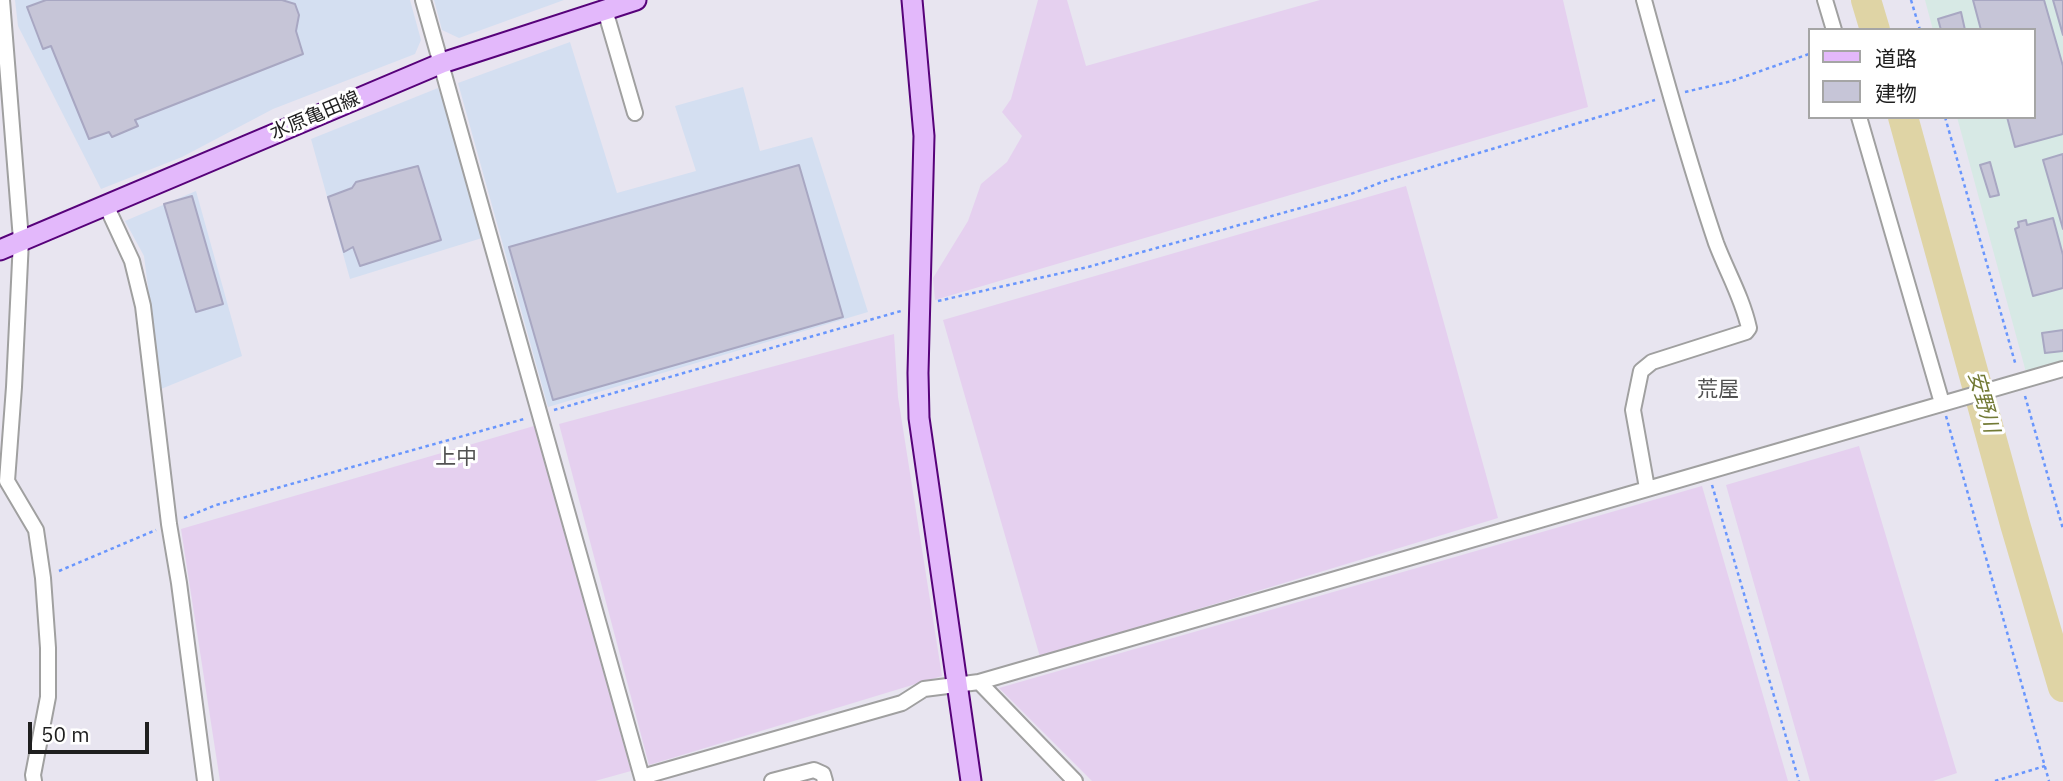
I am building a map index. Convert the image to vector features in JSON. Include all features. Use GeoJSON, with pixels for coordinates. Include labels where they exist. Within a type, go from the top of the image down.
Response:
{"type":"FeatureCollection","features":[{"type":"Feature","properties":{"kind":"street"},"geometry":{"type":"LineString","coordinates":[[2,0],[6,130],[21,240],[15,387],[7,481],[36,530],[43,578],[48,648],[48,697],[34,781]]}},
{"type":"Feature","properties":{"kind":"street"},"geometry":{"type":"LineString","coordinates":[[423,0],[643,779],[902,703],[924,689],[979,682],[2063,369]]}},
{"type":"Feature","properties":{"kind":"street","name":"水原亀田線"},"geometry":{"type":"LineString","coordinates":[[0,250],[442,63],[636,0]]}},
{"type":"Feature","properties":{"kind":"street"},"geometry":{"type":"LineString","coordinates":[[912,0],[924,136],[919,418],[971,781]]}},
{"type":"Feature","properties":{"kind":"street"},"geometry":{"type":"LineString","coordinates":[[1644,0],[1670,96],[1716,242],[1744,304],[1749,328],[1746,332],[1652,362],[1642,371],[1632,418],[1647,488]]}},
{"type":"Feature","properties":{"kind":"street"},"geometry":{"type":"LineString","coordinates":[[1825,0],[1833,28]]}},
{"type":"Feature","properties":{"kind":"street"},"geometry":{"type":"LineString","coordinates":[[605,10],[635,113]]}},
{"type":"Feature","properties":{"kind":"street"},"geometry":{"type":"LineString","coordinates":[[1860,119],[1945,402]]}},
{"type":"Feature","properties":{"kind":"street"},"geometry":{"type":"LineString","coordinates":[[106,205],[132,261],[143,306],[169,524],[205,781]]}},
{"type":"Feature","properties":{"kind":"street"},"geometry":{"type":"LineString","coordinates":[[979,682],[1075,781]]}},
{"type":"Feature","properties":{"kind":"street"},"geometry":{"type":"LineString","coordinates":[[772,781],[814,770],[823,774],[825,781]]}},
{"type":"Feature","properties":{"kind":"path"},"geometry":{"type":"LineString","coordinates":[[1911,0],[1919,28]]}},
{"type":"Feature","properties":{"kind":"path"},"geometry":{"type":"LineString","coordinates":[[43,578],[216,505],[921,305],[1088,267],[1299,209],[1670,96],[1732,81],[1808,54]]}},
{"type":"Feature","properties":{"kind":"path"},"geometry":{"type":"LineString","coordinates":[[1946,119],[2063,529]]}},
{"type":"Feature","properties":{"kind":"path"},"geometry":{"type":"LineString","coordinates":[[1945,402],[2049,781]]}},
{"type":"Feature","properties":{"kind":"path"},"geometry":{"type":"LineString","coordinates":[[1709,472],[1799,781]]}},
{"type":"Feature","properties":{"kind":"path"},"geometry":{"type":"LineString","coordinates":[[1995,781],[2045,766]]}},
{"type":"Feature","properties":{"kind":"shaded area"},"geometry":{"type":"Polygon","coordinates":[[[15,0],[410,0],[421,40],[415,54],[273,109],[182,157],[101,189],[18,26],[15,0]]]}},
{"type":"Feature","properties":{"kind":"shaded area"},"geometry":{"type":"Polygon","coordinates":[[[434,0],[564,0],[459,38],[442,30],[434,0]]]}},
{"type":"Feature","properties":{"kind":"shaded area"},"geometry":{"type":"Polygon","coordinates":[[[1038,0],[1067,0],[1086,66],[1320,0],[1563,0],[1588,107],[935,300],[933,278],[968,221],[981,184],[1007,162],[1022,136],[1002,112],[1011,99],[1038,0]]]}},
{"type":"Feature","properties":{"kind":"shaded area"},"geometry":{"type":"Polygon","coordinates":[[[1925,0],[2063,0],[2063,366],[2027,376],[1958,119],[2035,119],[2035,28],[1932,28],[1925,0]]]}},
{"type":"Feature","properties":{"kind":"shaded area"},"geometry":{"type":"Polygon","coordinates":[[[570,42],[617,193],[696,171],[675,106],[743,87],[760,151],[812,137],[868,312],[548,407],[458,83],[570,42]]]}},
{"type":"Feature","properties":{"kind":"shaded area"},"geometry":{"type":"Polygon","coordinates":[[[438,88],[451,123],[482,238],[350,279],[311,139],[438,88]]]}},
{"type":"Feature","properties":{"kind":"shaded area"},"geometry":{"type":"Polygon","coordinates":[[[1406,186],[1498,518],[1040,657],[943,320],[1406,186]]]}},
{"type":"Feature","properties":{"kind":"shaded area"},"geometry":{"type":"Polygon","coordinates":[[[196,191],[242,356],[161,389],[144,256],[125,221],[196,191]]]}},
{"type":"Feature","properties":{"kind":"shaded area"},"geometry":{"type":"Polygon","coordinates":[[[894,334],[898,397],[942,676],[649,765],[559,424],[894,334]]]}},
{"type":"Feature","properties":{"kind":"shaded area"},"geometry":{"type":"Polygon","coordinates":[[[534,426],[631,771],[595,781],[220,781],[181,529],[534,426]]]}},
{"type":"Feature","properties":{"kind":"shaded area"},"geometry":{"type":"Polygon","coordinates":[[[1859,446],[1957,773],[1933,781],[1810,781],[1726,485],[1859,446]]]}},
{"type":"Feature","properties":{"kind":"shaded area"},"geometry":{"type":"Polygon","coordinates":[[[1702,486],[1788,781],[1092,781],[999,688],[1702,486]]]}},
{"type":"Feature","properties":{"kind":"building"},"geometry":{"type":"Polygon","coordinates":[[[46,0],[282,0],[295,4],[299,15],[296,31],[303,54],[135,120],[138,126],[112,137],[109,132],[89,139],[51,46],[43,49],[27,7],[46,0]]]}},
{"type":"Feature","properties":{"kind":"building"},"geometry":{"type":"Polygon","coordinates":[[[1973,0],[2044,0],[2063,66],[2063,134],[2015,147],[2008,119],[2035,119],[2035,28],[1980,28],[1973,0]]]}},
{"type":"Feature","properties":{"kind":"building"},"geometry":{"type":"Polygon","coordinates":[[[2053,0],[2063,0],[2063,35],[2053,0]]]}},
{"type":"Feature","properties":{"kind":"building"},"geometry":{"type":"Polygon","coordinates":[[[1961,12],[1965,28],[1940,28],[1938,19],[1961,12]]]}},
{"type":"Feature","properties":{"kind":"building"},"geometry":{"type":"Polygon","coordinates":[[[2063,154],[2063,229],[2043,160],[2063,154]]]}},
{"type":"Feature","properties":{"kind":"building"},"geometry":{"type":"Polygon","coordinates":[[[1990,162],[1999,195],[1990,197],[1980,165],[1990,162]]]}},
{"type":"Feature","properties":{"kind":"building"},"geometry":{"type":"Polygon","coordinates":[[[799,165],[843,317],[553,400],[509,247],[799,165]]]}},
{"type":"Feature","properties":{"kind":"building"},"geometry":{"type":"Polygon","coordinates":[[[418,166],[441,240],[360,266],[353,247],[344,252],[328,197],[352,188],[356,182],[418,166]]]}},
{"type":"Feature","properties":{"kind":"building"},"geometry":{"type":"Polygon","coordinates":[[[192,196],[223,304],[196,312],[164,204],[192,196]]]}},
{"type":"Feature","properties":{"kind":"building"},"geometry":{"type":"Polygon","coordinates":[[[2053,218],[2063,255],[2063,288],[2033,296],[2015,229],[2019,227],[2018,222],[2026,220],[2027,225],[2053,218]]]}},
{"type":"Feature","properties":{"kind":"building"},"geometry":{"type":"Polygon","coordinates":[[[2063,330],[2063,351],[2045,353],[2042,333],[2063,330]]]}},
{"type":"Feature","properties":{"kind":"waterway","name":"安野川"},"geometry":{"type":"LineString","coordinates":[[1866,0],[1874,28]]}},
{"type":"Feature","properties":{"kind":"waterway","name":"安野川"},"geometry":{"type":"LineString","coordinates":[[1904,119],[2015,524],[2063,687]]}},
{"type":"Feature","properties":{"kind":"district","name":"荒屋"},"geometry":{"type":"Point","coordinates":[1718,390]}},
{"type":"Feature","properties":{"kind":"district","name":"上中"},"geometry":{"type":"Point","coordinates":[456,458]}}]}
